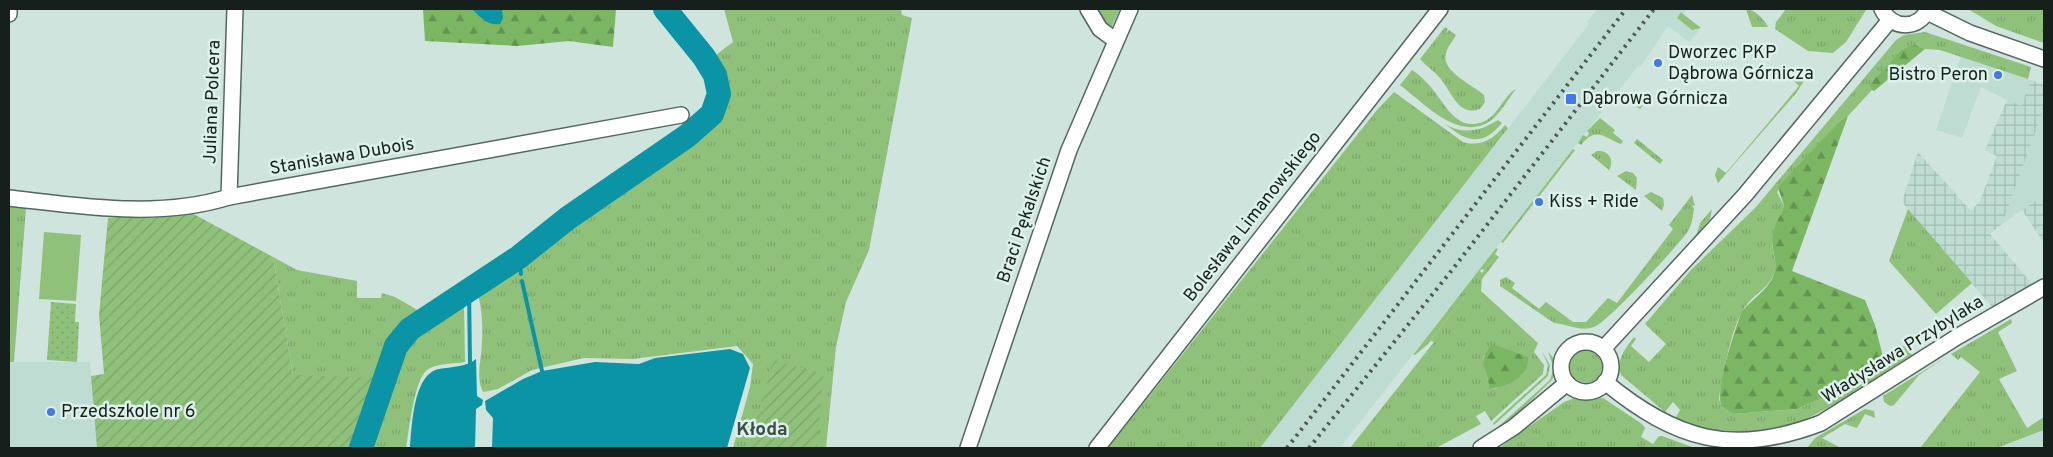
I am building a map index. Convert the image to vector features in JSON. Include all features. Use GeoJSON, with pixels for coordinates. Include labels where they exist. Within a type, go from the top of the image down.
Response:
{"type":"FeatureCollection","features":[{"type":"Feature","properties":{"kind":"street"},"geometry":{"type":"LineString","coordinates":[[9,9],[9,14]]}},
{"type":"Feature","properties":{"kind":"street","name":"Juliana Polcera"},"geometry":{"type":"LineString","coordinates":[[229,197],[236,9]]}},
{"type":"Feature","properties":{"kind":"street"},"geometry":{"type":"LineString","coordinates":[[1088,9],[1100,29],[1115,40]]}},
{"type":"Feature","properties":{"kind":"street","name":"Braci Pękalskich"},"geometry":{"type":"LineString","coordinates":[[968,448],[1069,150],[1130,9]]}},
{"type":"Feature","properties":{"kind":"street","name":"Bolesława Limanowskiego"},"geometry":{"type":"LineString","coordinates":[[1097,448],[1440,9]]}},
{"type":"Feature","properties":{"kind":"street"},"geometry":{"type":"LineString","coordinates":[[1603,349],[1745,195],[1886,14],[1901,25],[1911,25],[1920,20],[1928,10],[1965,30],[2044,59]]}},
{"type":"Feature","properties":{"kind":"street","name":"Stanisława Dubois"},"geometry":{"type":"LineString","coordinates":[[9,198],[110,209],[202,205],[229,197],[680,115]]}},
{"type":"Feature","properties":{"kind":"street","name":"Władysława Przybylaka"},"geometry":{"type":"LineString","coordinates":[[1605,382],[1657,422],[1700,440],[1719,445],[1744,446],[1792,443],[1957,337],[2044,287]]}},
{"type":"Feature","properties":{"kind":"street"},"geometry":{"type":"LineString","coordinates":[[1586,342],[1594,343],[1603,349],[1610,364],[1609,375],[1605,382],[1595,390],[1585,392],[1575,389],[1567,383],[1562,373],[1561,365],[1567,350],[1574,345],[1586,342]]}},
{"type":"Feature","properties":{"kind":"street"},"geometry":{"type":"LineString","coordinates":[[1481,448],[1514,427],[1567,383]]}},
{"type":"Feature","properties":{"kind":"shaded area"},"geometry":{"type":"Polygon","coordinates":[[[1597,9],[1687,9],[1683,14],[1701,28],[1689,42],[1668,26],[1640,67],[1638,66],[1340,448],[1260,448],[1589,24],[1587,22],[1597,9]]]}},
{"type":"Feature","properties":{"kind":"shaded area"},"geometry":{"type":"Polygon","coordinates":[[[1961,56],[2031,80],[2021,107],[1981,87],[1962,138],[1936,130],[1961,56]]]}},
{"type":"Feature","properties":{"kind":"shaded area"},"geometry":{"type":"Polygon","coordinates":[[[2031,80],[2044,85],[2044,108],[2002,224],[1990,234],[2034,286],[1994,309],[1902,202],[1918,152],[1971,211],[1980,201],[1997,156],[1985,150],[2007,100],[2021,106],[2031,80]]]}},
{"type":"Feature","properties":{"kind":"shaded area"},"geometry":{"type":"Polygon","coordinates":[[[2044,108],[2044,195],[2002,224],[2006,213],[2044,108]]]}},
{"type":"Feature","properties":{"kind":"shaded area"},"geometry":{"type":"Polygon","coordinates":[[[2044,195],[2044,243],[2022,210],[2044,195]]]}},
{"type":"Feature","properties":{"kind":"shaded area","name":"Przedszkole nr 6"},"geometry":{"type":"Polygon","coordinates":[[[9,362],[90,362],[97,448],[9,448],[9,362]]]}},
{"type":"Feature","properties":{"kind":"shaded area"},"geometry":{"type":"Polygon","coordinates":[[[2044,430],[2044,448],[1999,448],[2044,430]]]}},
{"type":"Feature","properties":{"kind":"green space"},"geometry":{"type":"Polygon","coordinates":[[[423,9],[616,9],[613,47],[569,41],[517,46],[425,41],[423,9]]]}},
{"type":"Feature","properties":{"kind":"green space"},"geometry":{"type":"Polygon","coordinates":[[[724,9],[901,9],[902,15],[912,18],[869,250],[846,302],[836,347],[826,448],[733,448],[750,387],[753,364],[737,346],[633,359],[584,358],[532,370],[498,389],[483,392],[479,379],[482,322],[480,302],[476,289],[645,176],[701,133],[715,119],[723,101],[724,89],[715,65],[716,55],[733,42],[724,9]]]}},
{"type":"Feature","properties":{"kind":"green space"},"geometry":{"type":"Polygon","coordinates":[[[1092,9],[1120,9],[1112,26],[1108,27],[1092,9]]]}},
{"type":"Feature","properties":{"kind":"green space"},"geometry":{"type":"Polygon","coordinates":[[[1746,9],[1758,15],[1768,27],[1752,27],[1746,9]]]}},
{"type":"Feature","properties":{"kind":"green space"},"geometry":{"type":"Polygon","coordinates":[[[1786,9],[1866,10],[1846,42],[1833,53],[1808,51],[1775,29],[1776,22],[1786,9]]]}},
{"type":"Feature","properties":{"kind":"green space"},"geometry":{"type":"Polygon","coordinates":[[[1968,9],[2044,9],[2044,43],[1996,26],[1968,9]]]}},
{"type":"Feature","properties":{"kind":"green space"},"geometry":{"type":"Polygon","coordinates":[[[1681,12],[1701,28],[1692,30],[1677,18],[1681,12]]]}},
{"type":"Feature","properties":{"kind":"green space"},"geometry":{"type":"Polygon","coordinates":[[[1445,27],[1448,29],[1445,34],[1449,30],[1456,35],[1448,48],[1445,60],[1452,72],[1484,95],[1485,102],[1480,109],[1466,110],[1456,102],[1440,78],[1420,59],[1445,27]]]}},
{"type":"Feature","properties":{"kind":"green space"},"geometry":{"type":"Polygon","coordinates":[[[1925,32],[2031,67],[2028,79],[1940,50],[1925,49],[1913,44],[1901,50],[1869,85],[1872,90],[1848,116],[1841,120],[1777,192],[1784,206],[1772,238],[1775,271],[1767,285],[1748,303],[1740,316],[1728,351],[1719,399],[1721,406],[1733,414],[1797,409],[1859,382],[1893,349],[1901,346],[1908,347],[1912,355],[1839,401],[1787,427],[1760,434],[1732,435],[1703,430],[1675,419],[1680,410],[1673,402],[1665,412],[1621,375],[1620,364],[1625,350],[1634,337],[1636,339],[1631,346],[1649,362],[1666,344],[1645,324],[1691,270],[1756,207],[1896,40],[1904,35],[1925,32]]]}},
{"type":"Feature","properties":{"kind":"green space"},"geometry":{"type":"Polygon","coordinates":[[[1913,44],[1925,49],[1874,91],[1872,90],[1869,85],[1901,50],[1913,44]]]}},
{"type":"Feature","properties":{"kind":"green space"},"geometry":{"type":"Polygon","coordinates":[[[1412,70],[1429,85],[1454,116],[1467,124],[1476,124],[1490,118],[1508,95],[1516,89],[1495,117],[1483,125],[1470,127],[1457,125],[1432,111],[1400,85],[1412,70]]]}},
{"type":"Feature","properties":{"kind":"green space"},"geometry":{"type":"Polygon","coordinates":[[[1800,77],[1805,79],[1797,92],[1718,183],[1715,175],[1718,167],[1726,173],[1799,86],[1793,80],[1800,77]]]}},
{"type":"Feature","properties":{"kind":"green space"},"geometry":{"type":"Polygon","coordinates":[[[1626,91],[1643,105],[1640,109],[1622,96],[1626,91]]]}},
{"type":"Feature","properties":{"kind":"green space"},"geometry":{"type":"Polygon","coordinates":[[[1394,92],[1463,142],[1481,143],[1492,138],[1505,125],[1508,128],[1260,448],[1108,448],[1377,110],[1394,92]]]}},
{"type":"Feature","properties":{"kind":"green space"},"geometry":{"type":"Polygon","coordinates":[[[1848,116],[1792,271],[1865,300],[1875,325],[1883,357],[1859,382],[1797,409],[1733,414],[1721,406],[1720,397],[1723,373],[1741,313],[1764,290],[1774,274],[1772,239],[1775,226],[1784,206],[1778,187],[1841,120],[1848,116]]]}},
{"type":"Feature","properties":{"kind":"green space"},"geometry":{"type":"Polygon","coordinates":[[[1600,118],[1615,130],[1613,133],[1623,141],[1621,144],[1601,135],[1592,136],[1581,145],[1578,143],[1583,135],[1587,137],[1589,133],[1587,131],[1600,118]]]}},
{"type":"Feature","properties":{"kind":"green space"},"geometry":{"type":"Polygon","coordinates":[[[1498,120],[1502,123],[1495,131],[1481,139],[1467,138],[1445,124],[1458,130],[1472,130],[1485,127],[1498,120]]]}},
{"type":"Feature","properties":{"kind":"green space"},"geometry":{"type":"Polygon","coordinates":[[[1637,139],[1663,160],[1660,164],[1634,143],[1637,139]]]}},
{"type":"Feature","properties":{"kind":"green space"},"geometry":{"type":"Polygon","coordinates":[[[1573,149],[1575,150],[1503,243],[1501,242],[1573,149]]]}},
{"type":"Feature","properties":{"kind":"green space"},"geometry":{"type":"Polygon","coordinates":[[[1597,151],[1604,152],[1611,159],[1609,170],[1591,155],[1597,151]]]}},
{"type":"Feature","properties":{"kind":"green space"},"geometry":{"type":"Polygon","coordinates":[[[1626,171],[1633,173],[1637,178],[1636,190],[1617,176],[1626,171]]]}},
{"type":"Feature","properties":{"kind":"green space"},"geometry":{"type":"Polygon","coordinates":[[[1651,192],[1663,198],[1664,205],[1662,211],[1644,196],[1651,192]]]}},
{"type":"Feature","properties":{"kind":"green space"},"geometry":{"type":"Polygon","coordinates":[[[1692,195],[1695,206],[1692,205],[1694,209],[1688,231],[1627,299],[1594,327],[1584,329],[1554,323],[1500,286],[1500,280],[1506,277],[1515,283],[1512,288],[1539,309],[1546,302],[1573,322],[1586,322],[1608,298],[1617,303],[1673,229],[1669,225],[1692,195]]]}},
{"type":"Feature","properties":{"kind":"green space"},"geometry":{"type":"Polygon","coordinates":[[[9,205],[26,208],[14,362],[9,362],[9,205]]]}},
{"type":"Feature","properties":{"kind":"green space"},"geometry":{"type":"Polygon","coordinates":[[[1712,209],[1710,219],[1696,236],[1700,223],[1712,209]]]}},
{"type":"Feature","properties":{"kind":"green space"},"geometry":{"type":"Polygon","coordinates":[[[1908,209],[1972,283],[1936,314],[1889,261],[1908,209]]]}},
{"type":"Feature","properties":{"kind":"green space"},"geometry":{"type":"Polygon","coordinates":[[[188,211],[273,257],[293,375],[380,378],[372,401],[365,404],[349,448],[97,448],[91,376],[104,374],[99,315],[108,218],[188,211]]]}},
{"type":"Feature","properties":{"kind":"green space"},"geometry":{"type":"Polygon","coordinates":[[[44,232],[81,235],[76,301],[39,299],[44,232]]]}},
{"type":"Feature","properties":{"kind":"green space"},"geometry":{"type":"Polygon","coordinates":[[[1496,248],[1498,249],[1495,254],[1499,257],[1482,279],[1481,291],[1538,343],[1534,352],[1544,365],[1543,374],[1491,421],[1485,411],[1476,416],[1481,424],[1436,448],[1350,448],[1434,342],[1430,341],[1413,355],[1496,248]],[[1484,355],[1489,389],[1498,388],[1484,355]]]}},
{"type":"Feature","properties":{"kind":"green space"},"geometry":{"type":"Polygon","coordinates":[[[273,257],[297,270],[357,281],[357,298],[381,298],[382,293],[395,297],[421,312],[399,331],[391,342],[357,448],[349,448],[365,404],[293,375],[273,257]]]}},
{"type":"Feature","properties":{"kind":"green space"},"geometry":{"type":"Polygon","coordinates":[[[51,302],[76,304],[75,322],[79,322],[77,362],[47,360],[51,302]]]}},
{"type":"Feature","properties":{"kind":"green space"},"geometry":{"type":"Polygon","coordinates":[[[464,305],[465,362],[435,366],[427,370],[422,376],[415,395],[406,448],[365,448],[391,369],[402,347],[414,332],[429,319],[446,310],[464,305]]]}},
{"type":"Feature","properties":{"kind":"green space"},"geometry":{"type":"Polygon","coordinates":[[[2011,319],[2012,323],[1998,332],[2017,371],[1999,379],[2027,428],[2044,417],[2044,430],[1997,448],[1920,448],[1980,372],[1961,357],[1958,360],[1951,354],[2011,319]]]}},
{"type":"Feature","properties":{"kind":"green space"},"geometry":{"type":"Polygon","coordinates":[[[1492,344],[1528,357],[1528,364],[1521,375],[1515,380],[1489,389],[1483,362],[1492,344]]]}},
{"type":"Feature","properties":{"kind":"green space"},"geometry":{"type":"Polygon","coordinates":[[[1542,351],[1550,365],[1548,376],[1494,425],[1493,423],[1546,375],[1548,365],[1542,351]]]}},
{"type":"Feature","properties":{"kind":"green space"},"geometry":{"type":"Polygon","coordinates":[[[1586,351],[1598,355],[1602,367],[1598,379],[1586,383],[1574,379],[1570,367],[1574,355],[1586,351]]]}},
{"type":"Feature","properties":{"kind":"green space"},"geometry":{"type":"Polygon","coordinates":[[[1548,352],[1553,358],[1555,365],[1552,380],[1511,420],[1498,427],[1550,380],[1554,368],[1548,352]]]}},
{"type":"Feature","properties":{"kind":"green space"},"geometry":{"type":"Polygon","coordinates":[[[1946,357],[1919,375],[1894,405],[1890,406],[1884,402],[1883,396],[1946,357]]]}},
{"type":"Feature","properties":{"kind":"green space"},"geometry":{"type":"Polygon","coordinates":[[[774,360],[823,374],[817,448],[748,448],[774,360]]]}},
{"type":"Feature","properties":{"kind":"green space"},"geometry":{"type":"Polygon","coordinates":[[[1578,397],[1603,398],[1642,424],[1645,428],[1641,437],[1653,444],[1659,436],[1662,436],[1695,448],[1499,448],[1564,402],[1578,397]]]}},
{"type":"Feature","properties":{"kind":"green space"},"geometry":{"type":"Polygon","coordinates":[[[1865,409],[1874,411],[1875,418],[1865,414],[1857,428],[1845,424],[1822,438],[1841,448],[1807,448],[1815,438],[1865,409]]]}},
{"type":"Feature","properties":{"kind":"water"},"geometry":{"type":"Polygon","coordinates":[[[472,9],[502,9],[503,18],[500,24],[492,24],[484,20],[472,9]]]}},
{"type":"Feature","properties":{"kind":"water"},"geometry":{"type":"Polygon","coordinates":[[[730,349],[743,354],[750,368],[727,448],[492,448],[493,418],[486,410],[485,401],[523,379],[542,371],[595,362],[639,364],[655,358],[730,349]]]}},
{"type":"Feature","properties":{"kind":"water"},"geometry":{"type":"Polygon","coordinates":[[[476,359],[477,396],[483,400],[482,405],[476,409],[475,448],[410,448],[413,415],[424,380],[430,373],[439,369],[463,365],[476,359]]]}},
{"type":"Feature","properties":{"kind":"waterway"},"geometry":{"type":"LineString","coordinates":[[361,448],[396,346],[410,329],[519,257],[568,218],[687,136],[712,114],[719,94],[715,75],[704,57],[665,9]]}},
{"type":"Feature","properties":{"kind":"waterway"},"geometry":{"type":"LineString","coordinates":[[519,257],[521,274]]}},
{"type":"Feature","properties":{"kind":"waterway"},"geometry":{"type":"LineString","coordinates":[[522,281],[542,371]]}},
{"type":"Feature","properties":{"kind":"waterway"},"geometry":{"type":"LineString","coordinates":[[469,288],[470,364]]}},
{"type":"Feature","properties":{"kind":"railway"},"geometry":{"type":"LineString","coordinates":[[1287,448],[1626,9]]}},
{"type":"Feature","properties":{"kind":"railway"},"geometry":{"type":"LineString","coordinates":[[1309,448],[1452,270],[1654,9]]}},
{"type":"Feature","properties":{"kind":"place","name":"Dworzec PKP Dąbrowa Górnicza"},"geometry":{"type":"Point","coordinates":[1658,63]}},
{"type":"Feature","properties":{"kind":"place","name":"Bistro Peron"},"geometry":{"type":"Point","coordinates":[1998,75]}},
{"type":"Feature","properties":{"kind":"place","name":"Dąbrowa Górnicza"},"geometry":{"type":"Point","coordinates":[1571,99]}},
{"type":"Feature","properties":{"kind":"place","name":"Kiss + Ride"},"geometry":{"type":"Point","coordinates":[1539,202]}},
{"type":"Feature","properties":{"kind":"place","name":"Przedszkole nr 6"},"geometry":{"type":"Point","coordinates":[51,412]}},
{"type":"Feature","properties":{"kind":"district","name":"Kłoda"},"geometry":{"type":"Point","coordinates":[762,430]}}]}
